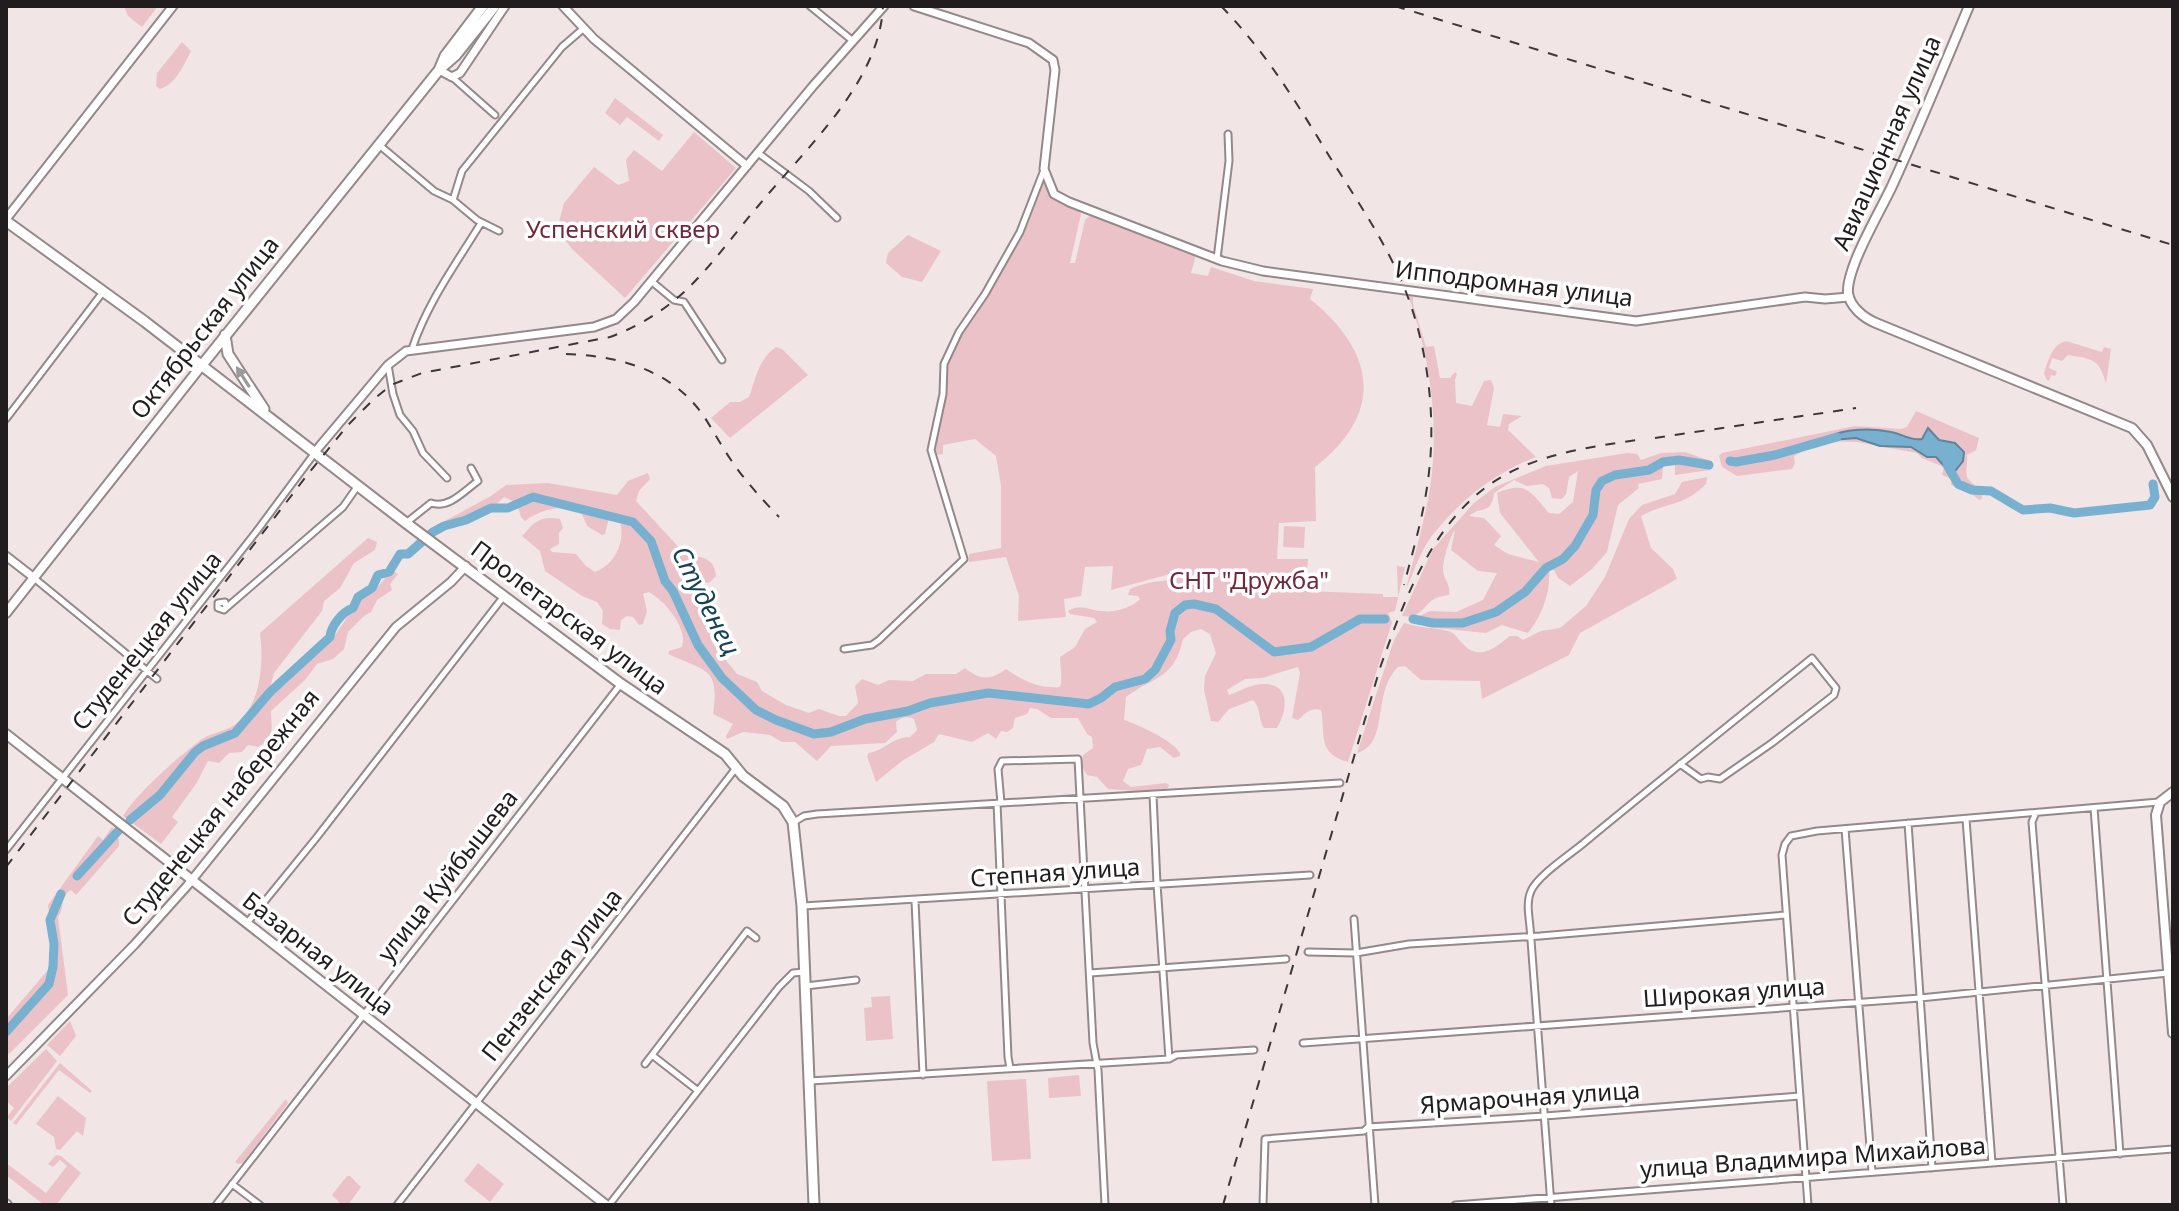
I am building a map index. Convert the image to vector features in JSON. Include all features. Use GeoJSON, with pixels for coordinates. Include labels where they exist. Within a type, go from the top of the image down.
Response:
{"type":"FeatureCollection","features":[{"type":"Feature","properties":{"kind":"main road"},"geometry":{"type":"LineString","coordinates":[[457,47],[483,6]]}},
{"type":"Feature","properties":{"kind":"main road"},"geometry":{"type":"LineString","coordinates":[[457,47],[495,6]]}},
{"type":"Feature","properties":{"kind":"main road","name":"Авиационная улица"},"geometry":{"type":"LineString","coordinates":[[1849,297],[1850,280],[1858,256],[1910,146],[1969,6]]}},
{"type":"Feature","properties":{"kind":"main road","name":"Октябрьская улица"},"geometry":{"type":"LineString","coordinates":[[6,613],[457,47]]}},
{"type":"Feature","properties":{"kind":"main road","name":"Пролетарская улица"},"geometry":{"type":"LineString","coordinates":[[6,220],[621,684],[725,754],[736,768],[778,801],[793,822]]}},
{"type":"Feature","properties":{"kind":"main road"},"geometry":{"type":"LineString","coordinates":[[1849,297],[1869,320],[2132,428],[2143,438],[2173,497]]}},
{"type":"Feature","properties":{"kind":"main road"},"geometry":{"type":"LineString","coordinates":[[225,335],[228,354],[268,415]]}},
{"type":"Feature","properties":{"kind":"main road","name":"Базарная улица"},"geometry":{"type":"LineString","coordinates":[[6,734],[607,1205]]}},
{"type":"Feature","properties":{"kind":"main road"},"geometry":{"type":"LineString","coordinates":[[2173,792],[2160,802],[2156,815],[2173,1033]]}},
{"type":"Feature","properties":{"kind":"main road"},"geometry":{"type":"LineString","coordinates":[[793,822],[802,906],[814,1205]]}},
{"type":"Feature","properties":{"kind":"street"},"geometry":{"type":"LineString","coordinates":[[6,220],[173,6]]}},
{"type":"Feature","properties":{"kind":"street"},"geometry":{"type":"LineString","coordinates":[[452,77],[463,70],[505,6]]}},
{"type":"Feature","properties":{"kind":"street"},"geometry":{"type":"LineString","coordinates":[[563,6],[584,28],[747,166]]}},
{"type":"Feature","properties":{"kind":"street"},"geometry":{"type":"LineString","coordinates":[[810,6],[853,41]]}},
{"type":"Feature","properties":{"kind":"street"},"geometry":{"type":"LineString","coordinates":[[314,453],[388,365],[397,356],[412,349],[603,325],[624,313],[884,6]]}},
{"type":"Feature","properties":{"kind":"street"},"geometry":{"type":"LineString","coordinates":[[844,649],[872,645],[879,640],[964,559],[931,450],[943,394],[944,364],[959,332],[985,294],[1020,232],[1044,169],[1055,67],[1051,58],[1029,43],[914,6]]}},
{"type":"Feature","properties":{"kind":"street"},"geometry":{"type":"LineString","coordinates":[[453,200],[462,171],[562,47],[584,28]]}},
{"type":"Feature","properties":{"kind":"street"},"geometry":{"type":"LineString","coordinates":[[439,70],[452,77],[495,115]]}},
{"type":"Feature","properties":{"kind":"street"},"geometry":{"type":"LineString","coordinates":[[1217,259],[1229,161],[1228,134]]}},
{"type":"Feature","properties":{"kind":"street"},"geometry":{"type":"LineString","coordinates":[[378,144],[434,191],[453,200],[481,223],[499,231]]}},
{"type":"Feature","properties":{"kind":"street"},"geometry":{"type":"LineString","coordinates":[[758,153],[809,191],[837,218]]}},
{"type":"Feature","properties":{"kind":"street","name":"Ипподромная улица"},"geometry":{"type":"LineString","coordinates":[[1044,169],[1050,190],[1062,199],[1217,259],[1278,274],[1636,321],[1805,297],[1849,297]]}},
{"type":"Feature","properties":{"kind":"street"},"geometry":{"type":"LineString","coordinates":[[412,349],[435,296],[481,223]]}},
{"type":"Feature","properties":{"kind":"street"},"geometry":{"type":"LineString","coordinates":[[651,281],[674,300],[684,302],[722,360]]}},
{"type":"Feature","properties":{"kind":"street"},"geometry":{"type":"LineString","coordinates":[[6,419],[104,292]]}},
{"type":"Feature","properties":{"kind":"street"},"geometry":{"type":"LineString","coordinates":[[388,365],[400,415],[413,431],[423,453],[447,478]]}},
{"type":"Feature","properties":{"kind":"street","name":"Студенецкая улица"},"geometry":{"type":"LineString","coordinates":[[6,850],[256,532],[314,453]]}},
{"type":"Feature","properties":{"kind":"street"},"geometry":{"type":"LineString","coordinates":[[408,524],[431,503],[441,506],[448,504],[478,481],[471,468]]}},
{"type":"Feature","properties":{"kind":"street"},"geometry":{"type":"LineString","coordinates":[[226,608],[343,507],[357,487]]}},
{"type":"Feature","properties":{"kind":"street"},"geometry":{"type":"LineString","coordinates":[[6,556],[157,679]]}},
{"type":"Feature","properties":{"kind":"street","name":"Студенецкая набережная"},"geometry":{"type":"LineString","coordinates":[[6,1076],[135,944],[192,880],[396,627],[461,574],[466,566]]}},
{"type":"Feature","properties":{"kind":"street"},"geometry":{"type":"LineString","coordinates":[[247,923],[504,596]]}},
{"type":"Feature","properties":{"kind":"street"},"geometry":{"type":"LineString","coordinates":[[1551,1205],[1531,936],[1531,891],[1536,883],[1680,764],[1812,658],[1836,688],[1834,695],[1720,779],[1701,779],[1680,764]]}},
{"type":"Feature","properties":{"kind":"street","name":"улица Куйбышева"},"geometry":{"type":"LineString","coordinates":[[216,1205],[621,684]]}},
{"type":"Feature","properties":{"kind":"street"},"geometry":{"type":"LineString","coordinates":[[1010,1068],[998,769],[1000,762],[1077,758],[1105,1205]]}},
{"type":"Feature","properties":{"kind":"street","name":"Пензенская улица"},"geometry":{"type":"LineString","coordinates":[[397,1205],[736,768]]}},
{"type":"Feature","properties":{"kind":"street"},"geometry":{"type":"LineString","coordinates":[[793,822],[817,814],[1340,783]]}},
{"type":"Feature","properties":{"kind":"street"},"geometry":{"type":"LineString","coordinates":[[1153,795],[1169,1059]]}},
{"type":"Feature","properties":{"kind":"street"},"geometry":{"type":"LineString","coordinates":[[1808,1205],[1782,855],[1791,836],[2160,802]]}},
{"type":"Feature","properties":{"kind":"street"},"geometry":{"type":"LineString","coordinates":[[2094,807],[2120,1154]]}},
{"type":"Feature","properties":{"kind":"street"},"geometry":{"type":"LineString","coordinates":[[2036,814],[2032,822],[2063,1205]]}},
{"type":"Feature","properties":{"kind":"street"},"geometry":{"type":"LineString","coordinates":[[1966,819],[1992,1163]]}},
{"type":"Feature","properties":{"kind":"street"},"geometry":{"type":"LineString","coordinates":[[1908,823],[1932,1168]]}},
{"type":"Feature","properties":{"kind":"street"},"geometry":{"type":"LineString","coordinates":[[1845,829],[1872,1172]]}},
{"type":"Feature","properties":{"kind":"street","name":"Степная улица"},"geometry":{"type":"LineString","coordinates":[[802,906],[1310,875]]}},
{"type":"Feature","properties":{"kind":"street"},"geometry":{"type":"LineString","coordinates":[[915,901],[923,1075]]}},
{"type":"Feature","properties":{"kind":"street"},"geometry":{"type":"LineString","coordinates":[[1308,952],[1356,953],[1409,944],[1785,915]]}},
{"type":"Feature","properties":{"kind":"street"},"geometry":{"type":"LineString","coordinates":[[1354,919],[1375,1205]]}},
{"type":"Feature","properties":{"kind":"street"},"geometry":{"type":"LineString","coordinates":[[645,1064],[747,931],[756,938]]}},
{"type":"Feature","properties":{"kind":"street"},"geometry":{"type":"LineString","coordinates":[[1090,973],[1286,959]]}},
{"type":"Feature","properties":{"kind":"street"},"geometry":{"type":"LineString","coordinates":[[607,1205],[788,976],[805,972]]}},
{"type":"Feature","properties":{"kind":"street","name":"Широкая улица"},"geometry":{"type":"LineString","coordinates":[[1303,1043],[1920,998],[2168,973]]}},
{"type":"Feature","properties":{"kind":"street"},"geometry":{"type":"LineString","coordinates":[[805,986],[856,980]]}},
{"type":"Feature","properties":{"kind":"street"},"geometry":{"type":"LineString","coordinates":[[809,1081],[1169,1059],[1176,1055],[1254,1050]]}},
{"type":"Feature","properties":{"kind":"street"},"geometry":{"type":"LineString","coordinates":[[652,1055],[697,1090]]}},
{"type":"Feature","properties":{"kind":"street","name":"Ярмарочная улица"},"geometry":{"type":"LineString","coordinates":[[1263,1205],[1265,1139],[1364,1131],[1368,1127],[1800,1096]]}},
{"type":"Feature","properties":{"kind":"street","name":"улица Владимира Михайлова"},"geometry":{"type":"LineString","coordinates":[[1455,1205],[2173,1149]]}},
{"type":"Feature","properties":{"kind":"street"},"geometry":{"type":"LineString","coordinates":[[232,1184],[260,1205]]}},
{"type":"Feature","properties":{"kind":"green space"},"geometry":{"type":"Polygon","coordinates":[[[124,6],[158,6],[142,27],[128,16],[124,6]]]}},
{"type":"Feature","properties":{"kind":"green space"},"geometry":{"type":"Polygon","coordinates":[[[182,42],[191,51],[175,79],[160,89],[156,86],[157,73],[182,42]]]}},
{"type":"Feature","properties":{"kind":"green space"},"geometry":{"type":"Polygon","coordinates":[[[615,98],[663,135],[659,141],[627,117],[620,125],[605,113],[615,98]]]}},
{"type":"Feature","properties":{"kind":"green space","name":"Успенский сквер"},"geometry":{"type":"Polygon","coordinates":[[[694,132],[736,168],[625,298],[572,249],[557,230],[564,203],[594,167],[618,185],[629,181],[626,160],[634,150],[662,171],[694,132]]]}},
{"type":"Feature","properties":{"kind":"green space","name":"СНТ \"Дружба\""},"geometry":{"type":"Polygon","coordinates":[[[1044,182],[1053,198],[1079,210],[1081,214],[1070,263],[1075,263],[1085,220],[1092,214],[1196,255],[1191,273],[1208,276],[1211,267],[1254,281],[1313,289],[1310,299],[1332,319],[1348,340],[1359,361],[1364,383],[1362,404],[1353,425],[1338,446],[1315,467],[1316,521],[1279,523],[1277,559],[1308,559],[1305,591],[1383,594],[1383,597],[1398,597],[1397,566],[1405,567],[1395,611],[1388,613],[1392,622],[1348,762],[1331,754],[1327,748],[1321,710],[1311,710],[1298,720],[1292,718],[1300,673],[1298,667],[1262,678],[1245,679],[1227,690],[1229,695],[1252,686],[1275,686],[1284,696],[1285,703],[1277,728],[1264,728],[1253,700],[1229,709],[1218,722],[1211,721],[1204,690],[1205,676],[1216,653],[1210,634],[1201,629],[1183,639],[1174,662],[1162,676],[1126,697],[1124,720],[1163,738],[1176,748],[1180,756],[1174,758],[1160,747],[1147,749],[1141,765],[1128,769],[1123,781],[1131,787],[1166,783],[1168,788],[1152,792],[1108,789],[1097,777],[1087,775],[1082,766],[1083,755],[1093,748],[1092,737],[1078,718],[1051,718],[1030,708],[1027,714],[1015,718],[1013,728],[1007,732],[1001,731],[996,739],[988,733],[972,742],[939,734],[934,742],[902,761],[876,782],[867,756],[899,739],[910,737],[917,730],[914,719],[898,720],[897,732],[885,743],[831,746],[817,761],[795,742],[782,742],[770,735],[743,732],[727,739],[733,724],[713,714],[715,699],[712,679],[701,668],[668,654],[682,647],[683,640],[674,616],[662,602],[649,592],[643,594],[647,611],[643,624],[639,625],[633,617],[627,616],[621,620],[620,630],[610,629],[602,624],[603,611],[597,602],[582,596],[545,571],[540,551],[522,536],[542,519],[560,519],[563,528],[559,533],[559,544],[550,549],[552,552],[576,554],[595,572],[615,556],[621,541],[618,516],[609,518],[602,535],[587,526],[582,514],[568,509],[545,511],[525,521],[517,503],[504,497],[486,514],[443,522],[506,485],[548,483],[617,495],[628,481],[648,473],[650,479],[639,491],[636,501],[686,555],[706,559],[715,570],[716,576],[710,582],[694,585],[713,644],[737,674],[757,682],[762,691],[786,705],[809,713],[819,709],[846,716],[858,703],[855,686],[862,679],[878,685],[889,680],[913,681],[926,674],[956,674],[965,668],[986,678],[1006,669],[1031,683],[1060,687],[1060,657],[1075,647],[1085,629],[1097,622],[1094,618],[1068,611],[1081,607],[1106,611],[1122,609],[1140,599],[1128,595],[1130,589],[1153,582],[1176,581],[1170,574],[1111,590],[1113,566],[1085,567],[1081,596],[1064,599],[1066,617],[1018,621],[1019,596],[1006,557],[969,562],[969,554],[1001,548],[1001,486],[996,456],[975,439],[943,445],[943,454],[935,455],[949,360],[1016,245],[1044,182]]]}},
{"type":"Feature","properties":{"kind":"green space"},"geometry":{"type":"Polygon","coordinates":[[[908,235],[941,251],[922,282],[902,277],[886,263],[888,253],[908,235]]]}},
{"type":"Feature","properties":{"kind":"green space"},"geometry":{"type":"Polygon","coordinates":[[[1408,295],[1413,297],[1426,347],[1434,346],[1440,378],[1450,378],[1455,372],[1457,374],[1456,403],[1472,406],[1484,381],[1491,380],[1494,388],[1487,425],[1500,427],[1503,414],[1522,416],[1509,424],[1508,430],[1536,457],[1492,480],[1453,512],[1427,543],[1406,589],[1428,501],[1434,439],[1427,366],[1408,295]]]}},
{"type":"Feature","properties":{"kind":"green space"},"geometry":{"type":"Polygon","coordinates":[[[2066,341],[2102,352],[2104,347],[2111,349],[2106,384],[2098,365],[2068,355],[2062,361],[2052,358],[2049,368],[2057,372],[2047,380],[2044,374],[2051,354],[2066,341]]]}},
{"type":"Feature","properties":{"kind":"green space"},"geometry":{"type":"Polygon","coordinates":[[[776,347],[782,349],[808,375],[730,438],[711,418],[730,402],[740,402],[749,397],[761,364],[776,347]]]}},
{"type":"Feature","properties":{"kind":"green space"},"geometry":{"type":"Polygon","coordinates":[[[1916,411],[1979,438],[1976,450],[1967,455],[1966,475],[1981,489],[1982,499],[1979,500],[1966,489],[1951,485],[1952,479],[1942,475],[1944,467],[1917,453],[1857,442],[1821,441],[1794,456],[1792,469],[1737,476],[1722,467],[1719,456],[1855,426],[1907,427],[1916,411]],[[1857,429],[1832,440],[1856,438],[1876,445],[1911,447],[1927,457],[1936,457],[1950,474],[1963,461],[1949,441],[1939,440],[1935,435],[1916,440],[1887,431],[1857,429]]]}},
{"type":"Feature","properties":{"kind":"green space"},"geometry":{"type":"Polygon","coordinates":[[[1685,452],[1708,460],[1710,470],[1675,475],[1675,465],[1663,466],[1662,479],[1638,484],[1639,488],[1618,505],[1607,552],[1592,569],[1570,586],[1558,578],[1554,570],[1549,570],[1549,587],[1544,603],[1528,633],[1502,625],[1486,633],[1428,627],[1413,619],[1430,611],[1456,612],[1483,600],[1497,573],[1478,571],[1451,550],[1455,530],[1443,565],[1449,595],[1436,598],[1419,613],[1402,616],[1433,549],[1474,503],[1495,487],[1546,466],[1627,453],[1637,454],[1641,460],[1661,453],[1685,452]],[[1578,471],[1569,477],[1562,499],[1552,498],[1549,488],[1543,484],[1527,486],[1514,480],[1494,493],[1491,505],[1469,516],[1484,518],[1501,536],[1494,545],[1508,554],[1539,562],[1500,513],[1497,493],[1522,488],[1549,513],[1559,514],[1573,502],[1578,471]]]}},
{"type":"Feature","properties":{"kind":"green space"},"geometry":{"type":"Polygon","coordinates":[[[1707,477],[1706,484],[1690,497],[1641,516],[1651,548],[1673,569],[1677,579],[1580,633],[1569,655],[1482,699],[1480,681],[1421,680],[1405,666],[1398,667],[1385,691],[1374,740],[1357,753],[1394,640],[1404,623],[1450,632],[1475,652],[1487,651],[1510,636],[1523,640],[1541,631],[1560,628],[1586,606],[1605,577],[1629,519],[1642,505],[1675,494],[1682,482],[1707,477]]]}},
{"type":"Feature","properties":{"kind":"green space"},"geometry":{"type":"Polygon","coordinates":[[[1284,526],[1305,527],[1304,548],[1283,547],[1284,526]]]}},
{"type":"Feature","properties":{"kind":"green space"},"geometry":{"type":"Polygon","coordinates":[[[368,538],[377,542],[375,550],[354,563],[340,588],[324,601],[322,611],[274,673],[269,691],[276,691],[331,641],[359,600],[375,590],[392,570],[398,574],[390,584],[392,590],[377,600],[371,612],[348,632],[344,649],[333,659],[317,664],[305,680],[271,711],[268,740],[258,747],[248,745],[242,752],[229,753],[219,763],[208,761],[172,817],[178,822],[161,844],[123,816],[149,786],[193,746],[241,720],[249,710],[258,685],[260,633],[368,538]]]}},
{"type":"Feature","properties":{"kind":"green space"},"geometry":{"type":"Polygon","coordinates":[[[112,827],[112,834],[119,839],[119,846],[76,895],[71,890],[68,892],[58,917],[68,995],[9,1054],[6,1050],[6,1019],[48,970],[53,943],[48,905],[98,836],[103,840],[112,827]]]}},
{"type":"Feature","properties":{"kind":"green space"},"geometry":{"type":"Polygon","coordinates":[[[890,996],[893,1039],[866,1041],[864,1008],[872,1007],[871,997],[890,996]]]}},
{"type":"Feature","properties":{"kind":"green space"},"geometry":{"type":"Polygon","coordinates":[[[70,1021],[76,1036],[60,1056],[47,1045],[70,1021]]]}},
{"type":"Feature","properties":{"kind":"green space"},"geometry":{"type":"Polygon","coordinates":[[[46,1049],[57,1061],[11,1121],[7,1117],[14,1108],[6,1101],[6,1088],[46,1049]]]}},
{"type":"Feature","properties":{"kind":"green space"},"geometry":{"type":"Polygon","coordinates":[[[60,1063],[92,1091],[90,1093],[59,1070],[16,1125],[13,1123],[60,1063]]]}},
{"type":"Feature","properties":{"kind":"green space"},"geometry":{"type":"Polygon","coordinates":[[[1079,1075],[1081,1096],[1049,1098],[1048,1078],[1079,1075]]]}},
{"type":"Feature","properties":{"kind":"green space"},"geometry":{"type":"Polygon","coordinates":[[[1026,1079],[1031,1159],[992,1161],[987,1081],[1026,1079]]]}},
{"type":"Feature","properties":{"kind":"green space"},"geometry":{"type":"Polygon","coordinates":[[[58,1096],[86,1118],[83,1136],[77,1131],[60,1150],[56,1149],[54,1137],[36,1124],[58,1096]]]}},
{"type":"Feature","properties":{"kind":"green space"},"geometry":{"type":"Polygon","coordinates":[[[286,1099],[288,1103],[243,1163],[235,1162],[286,1099]]]}},
{"type":"Feature","properties":{"kind":"green space"},"geometry":{"type":"Polygon","coordinates":[[[56,1155],[81,1173],[56,1205],[44,1205],[6,1175],[6,1163],[46,1193],[67,1166],[60,1160],[53,1167],[48,1164],[56,1155]]]}},
{"type":"Feature","properties":{"kind":"green space"},"geometry":{"type":"Polygon","coordinates":[[[478,1163],[504,1184],[490,1202],[464,1181],[478,1163]]]}},
{"type":"Feature","properties":{"kind":"green space"},"geometry":{"type":"Polygon","coordinates":[[[347,1176],[361,1187],[348,1205],[342,1205],[332,1195],[347,1176]]]}},
{"type":"Feature","properties":{"kind":"water"},"geometry":{"type":"Polygon","coordinates":[[[1928,428],[1939,440],[1955,443],[1964,452],[1963,461],[1952,475],[1936,457],[1927,457],[1911,447],[1880,446],[1856,438],[1828,438],[1841,432],[1867,430],[1922,439],[1928,428]]]}},
{"type":"Feature","properties":{"kind":"waterway","name":"Студенец"},"geometry":{"type":"LineString","coordinates":[[1730,461],[1775,455],[1837,437]]}},
{"type":"Feature","properties":{"kind":"waterway","name":"Студенец"},"geometry":{"type":"LineString","coordinates":[[1413,619],[1463,623],[1496,612],[1525,592],[1546,568],[1563,559],[1575,546],[1593,515],[1596,490],[1602,481],[1615,475],[1649,470],[1663,462],[1679,460],[1709,465]]}},
{"type":"Feature","properties":{"kind":"waterway","name":"Студенец"},"geometry":{"type":"LineString","coordinates":[[1947,465],[1958,484],[1972,490],[1991,491],[2023,510],[2050,508],[2074,513],[2150,505],[2155,497],[2153,484]]}},
{"type":"Feature","properties":{"kind":"waterway","name":"Студенец"},"geometry":{"type":"LineString","coordinates":[[130,820],[160,795],[195,752],[235,733],[270,692],[330,637],[338,620],[353,608],[358,597],[372,588],[378,575],[389,572],[400,554],[408,554],[444,526],[491,508],[508,508],[533,497],[633,522],[651,541],[665,581],[673,591],[698,645],[722,678],[756,710],[814,734],[831,732],[865,719],[908,711],[930,703],[988,693],[1089,704],[1115,687],[1145,679],[1155,670],[1171,640],[1175,613],[1185,605],[1216,609],[1274,652],[1311,647],[1360,619],[1385,619]]}},
{"type":"Feature","properties":{"kind":"waterway","name":"Студенец"},"geometry":{"type":"LineString","coordinates":[[77,876],[119,830]]}},
{"type":"Feature","properties":{"kind":"waterway","name":"Студенец"},"geometry":{"type":"LineString","coordinates":[[6,1032],[49,984],[54,944],[50,920],[61,894]]}},
{"type":"Feature","properties":{"kind":"railway"},"geometry":{"type":"LineString","coordinates":[[6,867],[308,474],[373,400],[391,385],[422,373],[610,337],[639,324],[667,306],[703,272],[837,113],[869,61],[879,34],[883,6]]}},
{"type":"Feature","properties":{"kind":"railway"},"geometry":{"type":"LineString","coordinates":[[1221,6],[1267,60],[1362,207],[1398,274],[1413,313],[1428,380],[1431,450],[1425,500],[1404,585]]}},
{"type":"Feature","properties":{"kind":"railway"},"geometry":{"type":"LineString","coordinates":[[1395,6],[2173,245]]}},
{"type":"Feature","properties":{"kind":"railway"},"geometry":{"type":"LineString","coordinates":[[566,354],[625,362],[661,377],[677,388],[705,418],[742,475],[779,517]]}},
{"type":"Feature","properties":{"kind":"railway"},"geometry":{"type":"LineString","coordinates":[[1655,438],[1856,408]]}},
{"type":"Feature","properties":{"kind":"railway"},"geometry":{"type":"LineString","coordinates":[[1223,1205],[1380,668],[1402,610],[1430,553],[1467,503],[1519,468],[1564,453],[1644,439]]}}]}
